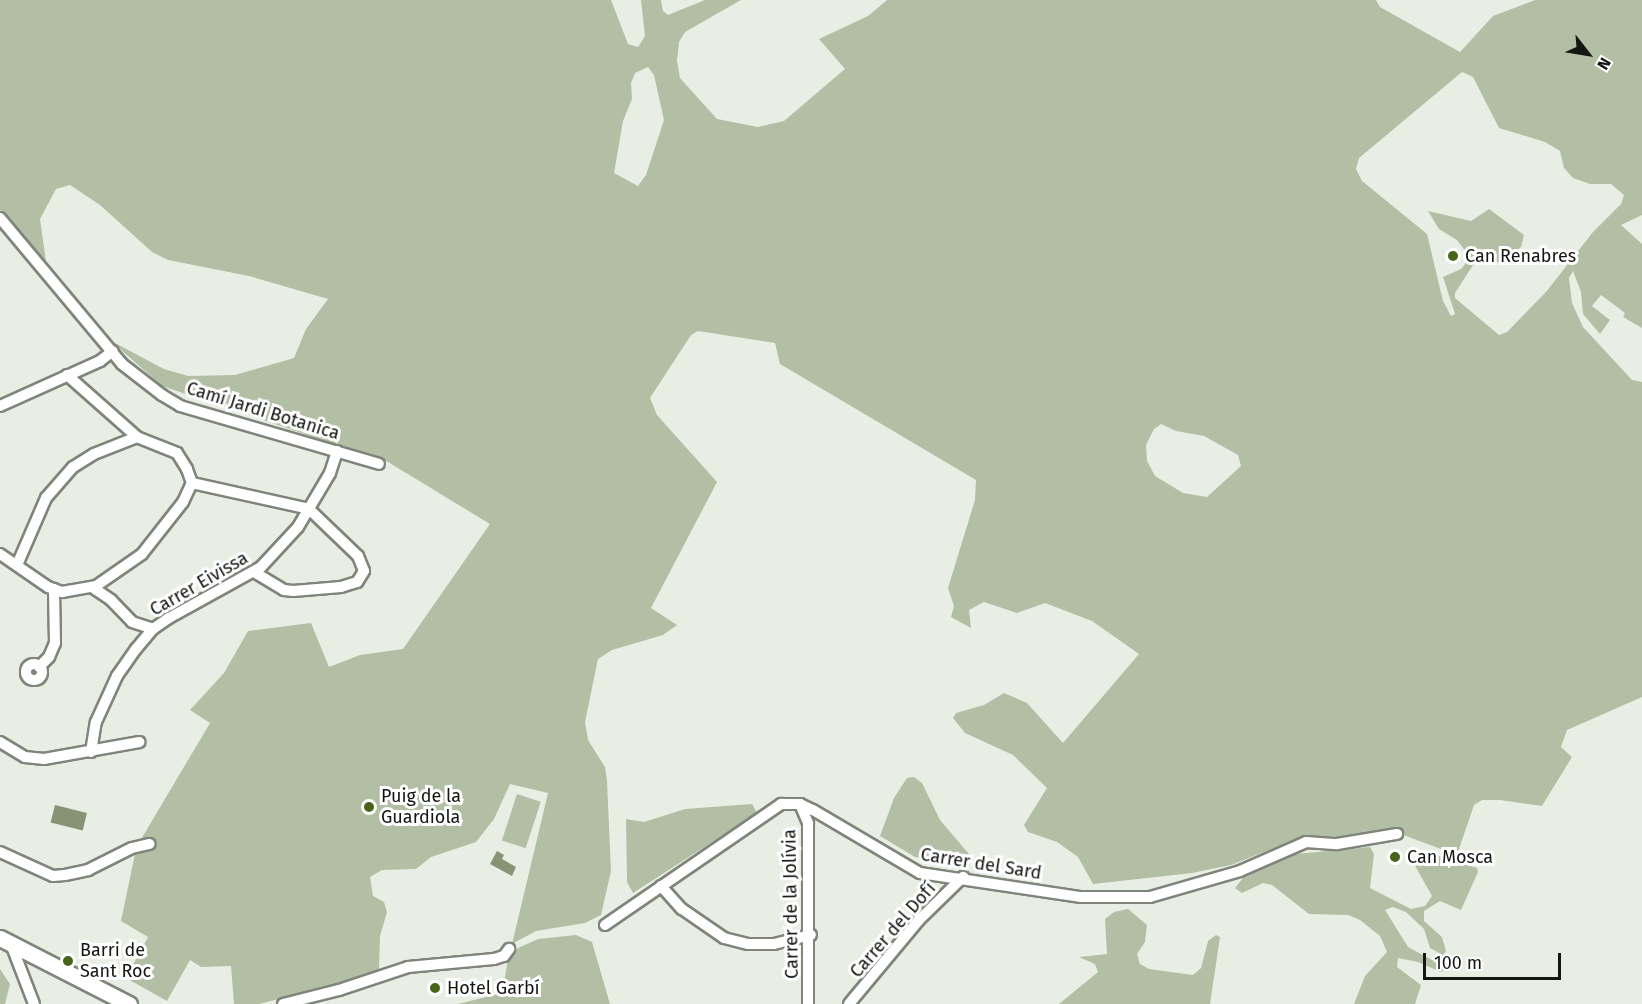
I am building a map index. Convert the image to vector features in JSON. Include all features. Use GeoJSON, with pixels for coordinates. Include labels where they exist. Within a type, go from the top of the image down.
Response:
{"type":"FeatureCollection","features":[{"type":"Feature","properties":{"kind":"street","name":"Camí Jardi Botanica"},"geometry":{"type":"LineString","coordinates":[[0,218],[122,364],[180,406],[379,464]]}},
{"type":"Feature","properties":{"kind":"street"},"geometry":{"type":"LineString","coordinates":[[0,406],[100,361],[113,351]]}},
{"type":"Feature","properties":{"kind":"street"},"geometry":{"type":"LineString","coordinates":[[68,375],[137,437],[177,453],[192,483]]}},
{"type":"Feature","properties":{"kind":"street"},"geometry":{"type":"LineString","coordinates":[[17,565],[46,498],[73,467],[137,437]]}},
{"type":"Feature","properties":{"kind":"street","name":"Carrer Eivissa"},"geometry":{"type":"LineString","coordinates":[[91,752],[96,722],[117,676],[153,629],[254,572],[298,527],[330,473],[337,451]]}},
{"type":"Feature","properties":{"kind":"street"},"geometry":{"type":"LineString","coordinates":[[192,483],[309,509],[358,556],[364,571],[357,582],[319,590],[284,590],[254,572]]}},
{"type":"Feature","properties":{"kind":"street"},"geometry":{"type":"LineString","coordinates":[[0,554],[54,589],[78,592],[92,587],[142,554],[183,502],[192,483]]}},
{"type":"Feature","properties":{"kind":"street"},"geometry":{"type":"LineString","coordinates":[[92,587],[111,600],[132,622],[153,629]]}},
{"type":"Feature","properties":{"kind":"street"},"geometry":{"type":"LineString","coordinates":[[39,666],[49,657],[55,643],[54,589]]}},
{"type":"Feature","properties":{"kind":"street"},"geometry":{"type":"LineString","coordinates":[[0,742],[25,757],[91,752],[139,742]]}},
{"type":"Feature","properties":{"kind":"street"},"geometry":{"type":"LineString","coordinates":[[605,925],[781,804],[800,804]]}},
{"type":"Feature","properties":{"kind":"street","name":"Carrer del Sard"},"geometry":{"type":"LineString","coordinates":[[800,804],[910,869],[1081,897],[1150,897],[1240,872],[1306,842],[1338,844],[1397,834]]}},
{"type":"Feature","properties":{"kind":"street","name":"Carrer de la Jolívia"},"geometry":{"type":"LineString","coordinates":[[800,804],[808,823],[811,935],[808,1004]]}},
{"type":"Feature","properties":{"kind":"street"},"geometry":{"type":"LineString","coordinates":[[0,852],[53,876],[88,870],[132,848],[150,844]]}},
{"type":"Feature","properties":{"kind":"street","name":"Carrer del Dofí"},"geometry":{"type":"LineString","coordinates":[[849,1004],[919,920],[963,877]]}},
{"type":"Feature","properties":{"kind":"street"},"geometry":{"type":"LineString","coordinates":[[661,886],[682,909],[724,938],[748,944],[774,944],[811,935]]}},
{"type":"Feature","properties":{"kind":"street"},"geometry":{"type":"LineString","coordinates":[[6,941],[34,1004]]}},
{"type":"Feature","properties":{"kind":"street"},"geometry":{"type":"LineString","coordinates":[[6,941],[129,1004]]}},
{"type":"Feature","properties":{"kind":"street"},"geometry":{"type":"LineString","coordinates":[[283,1004],[339,990],[408,967],[494,959],[504,956],[509,949]]}},
{"type":"Feature","properties":{"kind":"shaded area"},"geometry":{"type":"Polygon","coordinates":[[[0,0],[611,0],[628,44],[638,47],[645,36],[641,0],[661,0],[663,11],[668,15],[705,0],[741,0],[685,32],[679,42],[677,61],[680,78],[717,119],[758,127],[784,121],[845,69],[819,39],[868,16],[887,0],[1376,0],[1380,7],[1460,52],[1493,16],[1535,0],[1642,0],[1642,215],[1621,225],[1642,244],[1642,328],[1623,317],[1625,313],[1601,295],[1592,306],[1610,320],[1600,334],[1583,314],[1581,292],[1573,271],[1569,278],[1572,303],[1583,327],[1632,380],[1642,382],[1642,697],[1567,730],[1561,747],[1572,757],[1542,806],[1500,800],[1482,800],[1474,805],[1457,855],[1398,833],[1279,846],[1231,865],[1192,873],[1093,884],[1078,857],[1057,842],[1028,832],[1024,825],[1047,788],[1013,755],[965,733],[953,718],[956,713],[984,705],[1004,693],[1027,703],[1063,743],[1139,654],[1092,621],[1045,603],[1017,613],[984,602],[969,610],[971,628],[951,617],[954,606],[948,588],[975,500],[976,480],[780,364],[775,343],[698,331],[691,335],[650,398],[657,415],[717,482],[651,608],[677,625],[663,635],[612,650],[598,659],[585,722],[588,740],[605,767],[607,781],[611,871],[601,915],[585,923],[536,931],[512,944],[548,793],[510,784],[494,819],[476,842],[431,857],[416,869],[382,870],[370,877],[373,896],[384,902],[387,912],[380,936],[379,969],[367,976],[259,1004],[234,1004],[231,966],[201,967],[190,960],[167,1001],[126,978],[148,937],[121,921],[136,849],[154,846],[153,839],[140,841],[210,723],[190,710],[224,673],[248,631],[311,623],[329,667],[360,655],[403,649],[490,524],[388,462],[162,386],[111,341],[164,369],[188,376],[235,375],[294,358],[306,329],[328,299],[249,276],[168,260],[152,252],[100,205],[70,185],[56,189],[40,219],[46,262],[0,210],[0,0]],[[648,67],[635,73],[631,83],[632,99],[623,121],[614,173],[638,186],[646,175],[664,120],[654,75],[648,67]],[[1462,72],[1359,158],[1356,169],[1362,181],[1427,234],[1443,301],[1451,316],[1455,314],[1443,277],[1461,269],[1466,263],[1466,252],[1457,240],[1439,229],[1428,211],[1471,221],[1489,209],[1524,235],[1521,247],[1503,263],[1477,259],[1455,293],[1455,298],[1499,335],[1507,332],[1546,292],[1593,232],[1621,204],[1624,195],[1611,184],[1590,184],[1573,178],[1564,168],[1560,151],[1545,142],[1499,128],[1473,77],[1462,72]],[[1161,424],[1154,429],[1146,445],[1147,461],[1155,476],[1183,493],[1207,497],[1241,466],[1238,455],[1204,436],[1176,431],[1161,424]]]}},
{"type":"Feature","properties":{"kind":"shaded area"},"geometry":{"type":"Polygon","coordinates":[[[914,777],[922,783],[940,820],[969,854],[965,866],[915,857],[880,836],[894,798],[907,778],[914,777]]]}},
{"type":"Feature","properties":{"kind":"shaded area"},"geometry":{"type":"Polygon","coordinates":[[[517,794],[541,802],[526,848],[502,841],[517,794]]]}},
{"type":"Feature","properties":{"kind":"shaded area"},"geometry":{"type":"Polygon","coordinates":[[[752,804],[757,813],[633,893],[627,882],[626,819],[644,822],[685,809],[752,804]]]}},
{"type":"Feature","properties":{"kind":"shaded area"},"geometry":{"type":"Polygon","coordinates":[[[55,805],[87,813],[83,830],[51,822],[55,805]]]}},
{"type":"Feature","properties":{"kind":"shaded area"},"geometry":{"type":"Polygon","coordinates":[[[1370,847],[1374,854],[1370,888],[1411,909],[1425,906],[1432,896],[1414,864],[1424,851],[1477,868],[1478,872],[1461,910],[1440,901],[1424,911],[1424,921],[1442,937],[1446,951],[1443,955],[1430,948],[1424,929],[1406,912],[1393,907],[1385,910],[1408,947],[1447,968],[1441,972],[1418,962],[1398,958],[1397,967],[1421,985],[1415,1004],[1354,1004],[1365,976],[1387,952],[1380,936],[1360,920],[1348,915],[1309,914],[1272,885],[1263,883],[1242,893],[1235,888],[1243,878],[1296,854],[1370,847]]]}},
{"type":"Feature","properties":{"kind":"shaded area"},"geometry":{"type":"Polygon","coordinates":[[[497,851],[504,855],[502,859],[516,867],[512,876],[490,864],[497,851]]]}},
{"type":"Feature","properties":{"kind":"shaded area"},"geometry":{"type":"Polygon","coordinates":[[[1128,909],[1147,925],[1145,942],[1137,954],[1140,964],[1149,969],[1193,975],[1201,968],[1208,941],[1216,935],[1220,937],[1210,1004],[1059,1004],[1098,972],[1095,964],[1079,957],[1107,954],[1105,919],[1114,912],[1128,909]]]}},
{"type":"Feature","properties":{"kind":"shaded area"},"geometry":{"type":"Polygon","coordinates":[[[576,935],[592,942],[610,1004],[458,1004],[502,993],[508,960],[518,948],[538,939],[576,935]]]}},
{"type":"Feature","properties":{"kind":"shaded area"},"geometry":{"type":"Polygon","coordinates":[[[0,969],[10,984],[5,1004],[0,1004],[0,969]]]}},
{"type":"Feature","properties":{"kind":"place","name":"Can Renabres"},"geometry":{"type":"Point","coordinates":[1453,256]}},
{"type":"Feature","properties":{"kind":"place","name":"Puig de la Guardiola"},"geometry":{"type":"Point","coordinates":[369,807]}},
{"type":"Feature","properties":{"kind":"place","name":"Can Mosca"},"geometry":{"type":"Point","coordinates":[1395,857]}},
{"type":"Feature","properties":{"kind":"place","name":"Barri de Sant Roc"},"geometry":{"type":"Point","coordinates":[68,961]}},
{"type":"Feature","properties":{"kind":"place","name":"Hotel Garbí"},"geometry":{"type":"Point","coordinates":[435,988]}}]}
